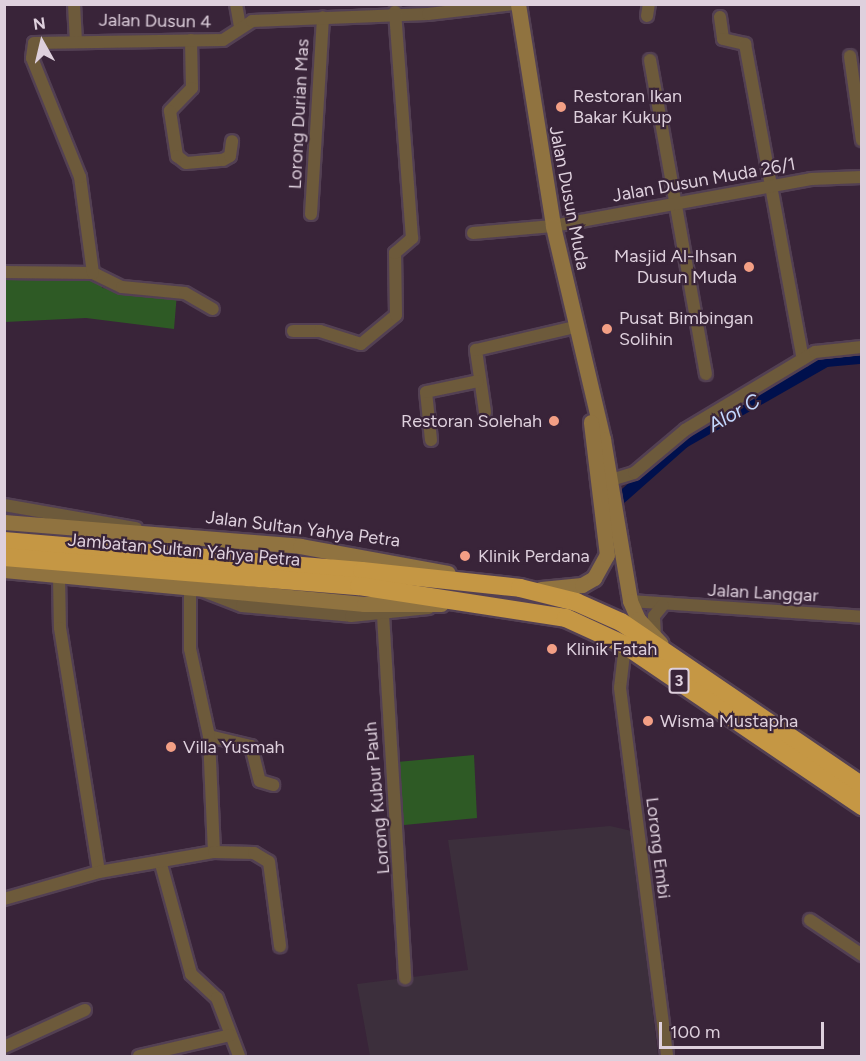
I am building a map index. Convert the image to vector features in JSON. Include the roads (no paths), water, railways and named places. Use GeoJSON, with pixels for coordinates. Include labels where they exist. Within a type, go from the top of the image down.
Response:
{"type":"FeatureCollection","features":[{"type":"Feature","properties":{"kind":"highway","name":"Jambatan Sultan Yahya Petra"},"geometry":{"type":"LineString","coordinates":[[4,541],[361,578]]}},
{"type":"Feature","properties":{"kind":"highway","name":"Jambatan Sultan Yahya Petra"},"geometry":{"type":"LineString","coordinates":[[4,557],[361,578]]}},
{"type":"Feature","properties":{"kind":"highway"},"geometry":{"type":"LineString","coordinates":[[361,578],[512,587]]}},
{"type":"Feature","properties":{"kind":"highway"},"geometry":{"type":"LineString","coordinates":[[361,578],[477,601]]}},
{"type":"Feature","properties":{"kind":"highway","name":"Jalan Sultan Yahya Petra"},"geometry":{"type":"LineString","coordinates":[[512,587],[607,615],[677,659],[861,786]]}},
{"type":"Feature","properties":{"kind":"highway","name":"3"},"geometry":{"type":"LineString","coordinates":[[477,601],[566,618],[626,645],[861,806]]}},
{"type":"Feature","properties":{"kind":"main road","name":"Jalan Dusun Muda"},"geometry":{"type":"LineString","coordinates":[[518,4],[553,226],[589,398],[611,480],[630,601],[655,637],[677,659]]}},
{"type":"Feature","properties":{"kind":"main road","name":"Jalan Dusun Muda"},"geometry":{"type":"LineString","coordinates":[[512,587],[582,585],[607,555],[589,398]]}},
{"type":"Feature","properties":{"kind":"main road","name":"Jalan Sultan Yahya Petra"},"geometry":{"type":"LineString","coordinates":[[4,522],[150,532],[370,555],[512,587]]}},
{"type":"Feature","properties":{"kind":"main road","name":"3"},"geometry":{"type":"LineString","coordinates":[[4,570],[364,604],[477,601]]}},
{"type":"Feature","properties":{"kind":"street","name":"Jalan Dusun 4"},"geometry":{"type":"LineString","coordinates":[[74,4],[76,38]]}},
{"type":"Feature","properties":{"kind":"street"},"geometry":{"type":"LineString","coordinates":[[236,4],[240,26]]}},
{"type":"Feature","properties":{"kind":"street","name":"Jalan Dusun 4"},"geometry":{"type":"LineString","coordinates":[[93,273],[80,177],[31,53],[39,40],[76,38],[223,40],[240,26],[323,16],[395,12],[413,8],[513,4]]}},
{"type":"Feature","properties":{"kind":"street"},"geometry":{"type":"LineString","coordinates":[[292,331],[320,331],[361,344],[396,315],[395,253],[412,238],[395,12]]}},
{"type":"Feature","properties":{"kind":"street","name":"Lorong Durian Mas"},"geometry":{"type":"LineString","coordinates":[[311,214],[323,16]]}},
{"type":"Feature","properties":{"kind":"street"},"geometry":{"type":"LineString","coordinates":[[720,17],[723,39],[745,44],[803,359]]}},
{"type":"Feature","properties":{"kind":"street"},"geometry":{"type":"LineString","coordinates":[[191,40],[192,88],[170,111],[177,156],[186,163],[223,160],[230,156],[232,141]]}},
{"type":"Feature","properties":{"kind":"street"},"geometry":{"type":"LineString","coordinates":[[850,56],[861,140]]}},
{"type":"Feature","properties":{"kind":"street"},"geometry":{"type":"LineString","coordinates":[[650,60],[706,374]]}},
{"type":"Feature","properties":{"kind":"street","name":"Jalan Dusun Muda 26/1"},"geometry":{"type":"LineString","coordinates":[[473,232],[553,226],[771,186],[861,177]]}},
{"type":"Feature","properties":{"kind":"street"},"geometry":{"type":"LineString","coordinates":[[4,272],[93,273],[122,287],[185,293],[213,309]]}},
{"type":"Feature","properties":{"kind":"street"},"geometry":{"type":"LineString","coordinates":[[485,412],[478,381],[476,350],[574,327]]}},
{"type":"Feature","properties":{"kind":"street"},"geometry":{"type":"LineString","coordinates":[[611,480],[642,468],[685,430],[803,359],[823,349],[861,346]]}},
{"type":"Feature","properties":{"kind":"street"},"geometry":{"type":"LineString","coordinates":[[431,440],[426,392],[478,381]]}},
{"type":"Feature","properties":{"kind":"street"},"geometry":{"type":"LineString","coordinates":[[4,505],[61,512],[150,532]]}},
{"type":"Feature","properties":{"kind":"street"},"geometry":{"type":"LineString","coordinates":[[59,577],[60,628],[99,872]]}},
{"type":"Feature","properties":{"kind":"street"},"geometry":{"type":"LineString","coordinates":[[214,852],[209,736],[190,649],[190,586],[242,606],[383,615],[454,603]]}},
{"type":"Feature","properties":{"kind":"street","name":"Jalan Langgar"},"geometry":{"type":"LineString","coordinates":[[630,601],[861,617]]}},
{"type":"Feature","properties":{"kind":"street"},"geometry":{"type":"LineString","coordinates":[[655,637],[654,616],[663,605]]}},
{"type":"Feature","properties":{"kind":"street","name":"Lorong Kubur Pauh"},"geometry":{"type":"LineString","coordinates":[[383,615],[405,978]]}},
{"type":"Feature","properties":{"kind":"street","name":"Lorong Embi"},"geometry":{"type":"LineString","coordinates":[[626,645],[620,688],[667,1056]]}},
{"type":"Feature","properties":{"kind":"street"},"geometry":{"type":"LineString","coordinates":[[209,736],[251,746],[260,782],[273,785]]}},
{"type":"Feature","properties":{"kind":"street"},"geometry":{"type":"LineString","coordinates":[[4,899],[99,872],[161,864],[214,852],[261,855],[269,862],[280,946]]}},
{"type":"Feature","properties":{"kind":"street"},"geometry":{"type":"LineString","coordinates":[[161,864],[191,974],[214,993],[239,1056]]}},
{"type":"Feature","properties":{"kind":"street"},"geometry":{"type":"LineString","coordinates":[[810,920],[861,955]]}},
{"type":"Feature","properties":{"kind":"street"},"geometry":{"type":"LineString","coordinates":[[8,1056],[5,1046],[85,1010]]}},
{"type":"Feature","properties":{"kind":"street"},"geometry":{"type":"LineString","coordinates":[[139,1056],[231,1035]]}},
{"type":"Feature","properties":{"kind":"waterway","name":"Alor C"},"geometry":{"type":"LineString","coordinates":[[622,497],[684,442],[826,361],[862,358]]}},
{"type":"Feature","properties":{"kind":"place","name":"Restoran Ikan Bakar Kukup"},"geometry":{"type":"Point","coordinates":[561,107]}},
{"type":"Feature","properties":{"kind":"place","name":"Masjid Al-Ihsan Dusun Muda"},"geometry":{"type":"Point","coordinates":[749,267]}},
{"type":"Feature","properties":{"kind":"place","name":"Pusat Bimbingan Solihin"},"geometry":{"type":"Point","coordinates":[607,329]}},
{"type":"Feature","properties":{"kind":"place","name":"Restoran Solehah"},"geometry":{"type":"Point","coordinates":[554,421]}},
{"type":"Feature","properties":{"kind":"place","name":"Klinik Perdana"},"geometry":{"type":"Point","coordinates":[465,556]}},
{"type":"Feature","properties":{"kind":"place","name":"Klinik Fatah"},"geometry":{"type":"Point","coordinates":[552,649]}},
{"type":"Feature","properties":{"kind":"place","name":"Wisma Mustapha"},"geometry":{"type":"Point","coordinates":[648,721]}},
{"type":"Feature","properties":{"kind":"place","name":"Villa Yusmah"},"geometry":{"type":"Point","coordinates":[171,747]}}]}
